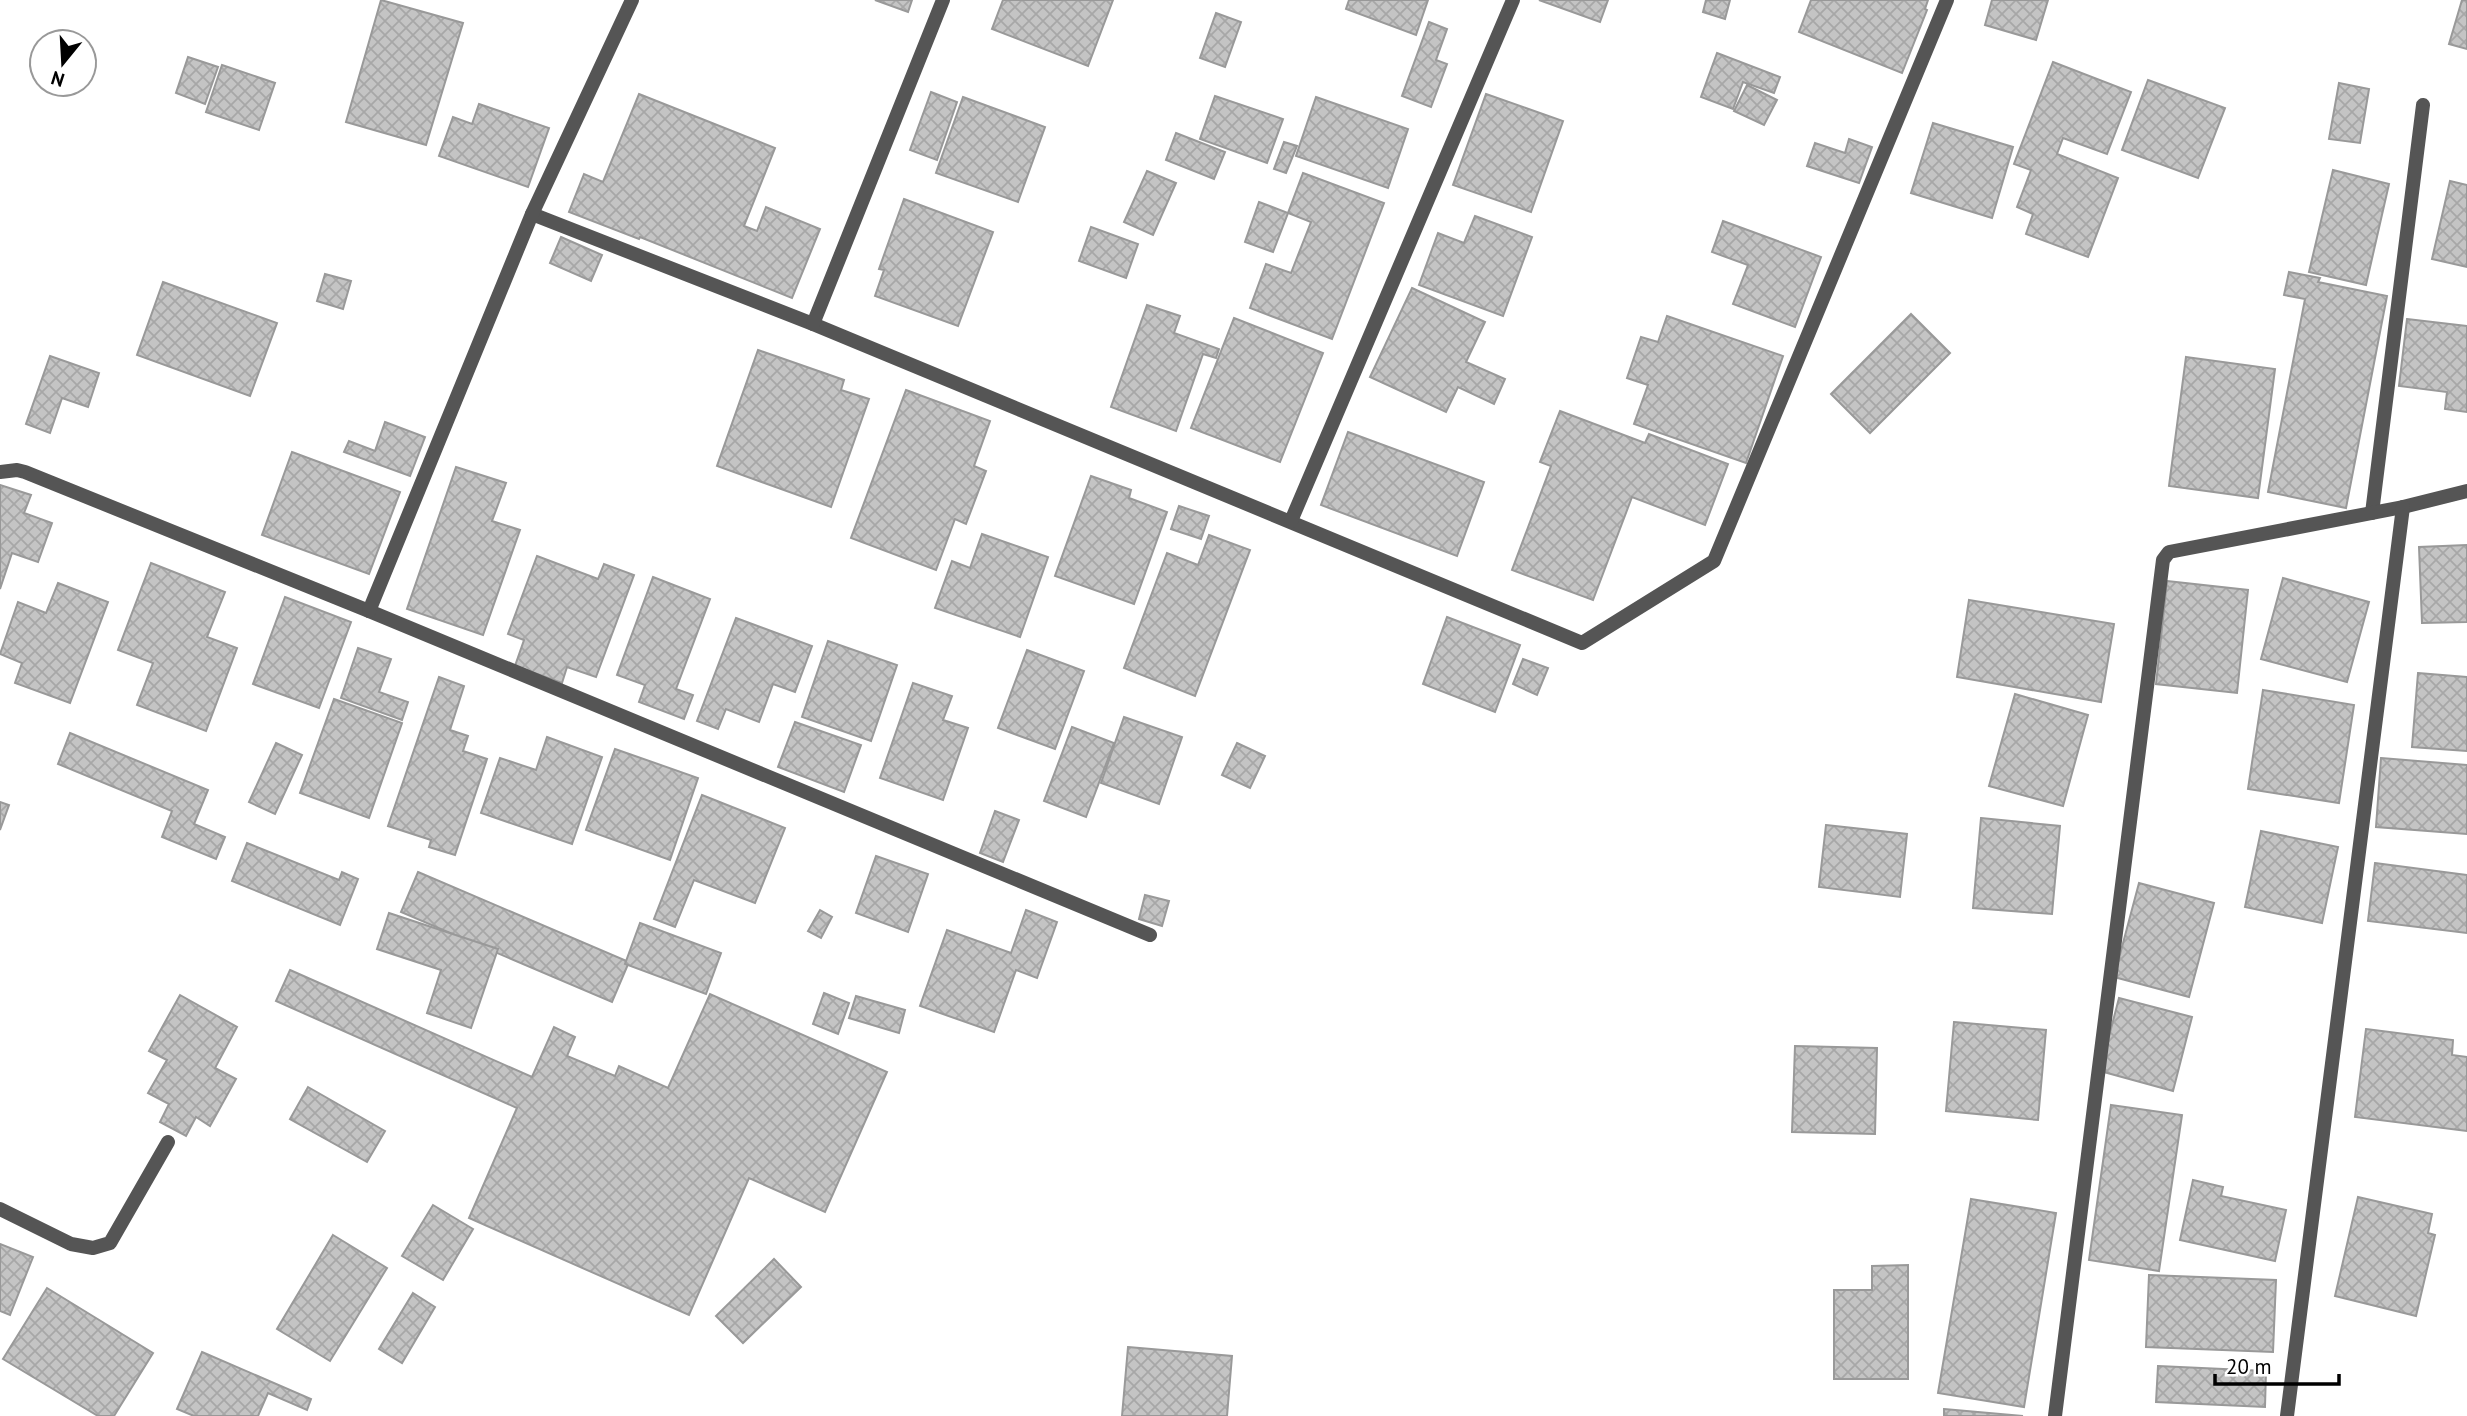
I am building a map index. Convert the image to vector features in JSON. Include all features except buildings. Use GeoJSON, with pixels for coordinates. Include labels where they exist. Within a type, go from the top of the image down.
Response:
{"type":"FeatureCollection","features":[{"type":"Feature","properties":{"kind":"street"},"geometry":{"type":"LineString","coordinates":[[813,324],[943,0]]}},
{"type":"Feature","properties":{"kind":"street"},"geometry":{"type":"LineString","coordinates":[[1291,521],[1513,0]]}},
{"type":"Feature","properties":{"kind":"street"},"geometry":{"type":"LineString","coordinates":[[532,214],[813,324],[1582,643],[1714,561],[1947,0]]}},
{"type":"Feature","properties":{"kind":"street"},"geometry":{"type":"LineString","coordinates":[[369,611],[532,214],[629,2]]}},
{"type":"Feature","properties":{"kind":"street"},"geometry":{"type":"LineString","coordinates":[[2372,513],[2423,106]]}},
{"type":"Feature","properties":{"kind":"street"},"geometry":{"type":"LineString","coordinates":[[0,472],[25,472],[369,611],[1150,935]]}},
{"type":"Feature","properties":{"kind":"street"},"geometry":{"type":"LineString","coordinates":[[2055,1416],[2163,560],[2169,552],[2403,507],[2467,491]]}},
{"type":"Feature","properties":{"kind":"street"},"geometry":{"type":"LineString","coordinates":[[2287,1416],[2403,507]]}},
{"type":"Feature","properties":{"kind":"street"},"geometry":{"type":"LineString","coordinates":[[0,1209],[71,1244],[93,1248],[110,1243],[168,1142]]}}]}
